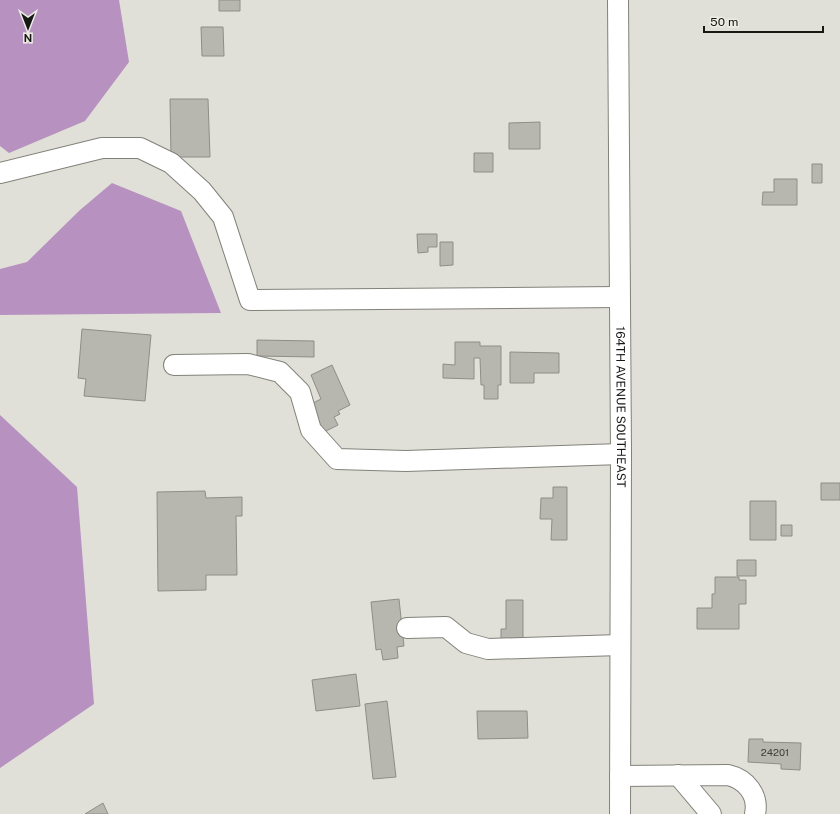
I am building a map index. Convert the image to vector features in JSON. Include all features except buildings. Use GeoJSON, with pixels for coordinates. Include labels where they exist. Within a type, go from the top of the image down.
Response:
{"type":"FeatureCollection","features":[{"type":"Feature","properties":{"kind":"street","name":"164TH AVENUE SOUTHEAST"},"geometry":{"type":"LineString","coordinates":[[618,0],[621,454],[620,814]]}},
{"type":"Feature","properties":{"kind":"street"},"geometry":{"type":"LineString","coordinates":[[0,173],[102,148],[140,148],[171,163],[202,191],[223,216],[250,300],[619,297]]}},
{"type":"Feature","properties":{"kind":"street"},"geometry":{"type":"LineString","coordinates":[[174,365],[248,364],[280,372],[300,392],[311,430],[337,459],[406,461],[621,454]]}},
{"type":"Feature","properties":{"kind":"street"},"geometry":{"type":"LineString","coordinates":[[407,628],[446,627],[466,643],[488,649],[620,645]]}},
{"type":"Feature","properties":{"kind":"street"},"geometry":{"type":"LineString","coordinates":[[620,776],[678,775],[737,777],[743,780],[753,796],[755,814]]}},
{"type":"Feature","properties":{"kind":"street"},"geometry":{"type":"LineString","coordinates":[[678,775],[711,814]]}},
{"type":"Feature","properties":{"kind":"shaded area"},"geometry":{"type":"Polygon","coordinates":[[[0,0],[119,0],[129,62],[85,121],[9,153],[0,146],[0,0]]]}},
{"type":"Feature","properties":{"kind":"shaded area"},"geometry":{"type":"Polygon","coordinates":[[[112,183],[181,211],[221,313],[0,315],[0,269],[27,262],[80,210],[112,183]]]}},
{"type":"Feature","properties":{"kind":"shaded area"},"geometry":{"type":"Polygon","coordinates":[[[0,415],[77,487],[94,704],[0,768],[0,415]]]}}]}
